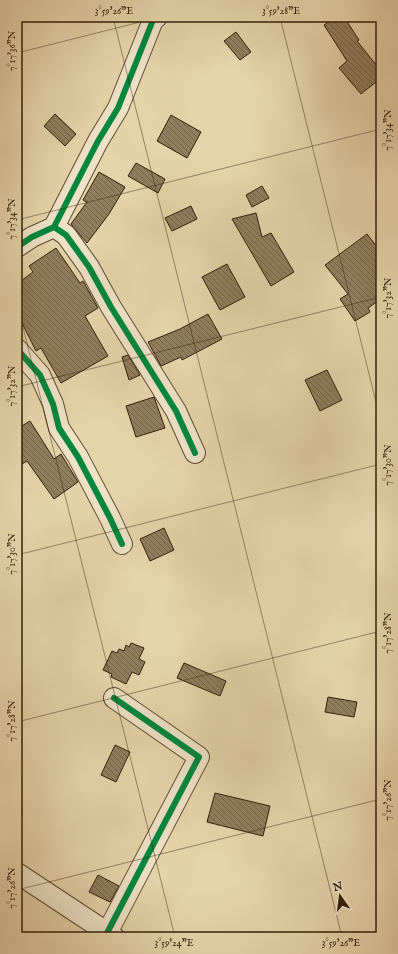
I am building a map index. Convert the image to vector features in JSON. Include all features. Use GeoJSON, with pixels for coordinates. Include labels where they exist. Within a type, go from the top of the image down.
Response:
{"type":"FeatureCollection","features":[{"type":"Feature","properties":{"kind":"street"},"geometry":{"type":"LineString","coordinates":[[17,247],[32,237],[54,227],[98,141],[118,108],[153,20],[157,17]]}},
{"type":"Feature","properties":{"kind":"street"},"geometry":{"type":"LineString","coordinates":[[54,227],[66,235],[89,267],[111,307],[176,411],[195,453]]}},
{"type":"Feature","properties":{"kind":"street"},"geometry":{"type":"LineString","coordinates":[[17,349],[40,375],[53,404],[59,428],[78,457],[122,544]]}},
{"type":"Feature","properties":{"kind":"street"},"geometry":{"type":"LineString","coordinates":[[17,873],[110,935],[199,757],[114,698]]}},
{"type":"Feature","properties":{"kind":"building"},"geometry":{"type":"Polygon","coordinates":[[[336,17],[344,17],[359,40],[357,41],[381,71],[381,78],[361,94],[339,68],[347,61],[324,25],[336,17]]]}},
{"type":"Feature","properties":{"kind":"building"},"geometry":{"type":"Polygon","coordinates":[[[236,32],[251,52],[240,60],[224,41],[236,32]]]}},
{"type":"Feature","properties":{"kind":"building"},"geometry":{"type":"Polygon","coordinates":[[[55,114],[76,134],[65,146],[44,126],[55,114]]]}},
{"type":"Feature","properties":{"kind":"building"},"geometry":{"type":"Polygon","coordinates":[[[171,115],[201,132],[187,158],[157,141],[171,115]]]}},
{"type":"Feature","properties":{"kind":"building"},"geometry":{"type":"Polygon","coordinates":[[[136,163],[165,179],[158,193],[128,176],[136,163]]]}},
{"type":"Feature","properties":{"kind":"building"},"geometry":{"type":"Polygon","coordinates":[[[99,172],[125,187],[109,214],[87,243],[71,224],[87,202],[83,200],[99,172]]]}},
{"type":"Feature","properties":{"kind":"building"},"geometry":{"type":"Polygon","coordinates":[[[262,186],[269,198],[252,207],[246,195],[262,186]]]}},
{"type":"Feature","properties":{"kind":"building"},"geometry":{"type":"Polygon","coordinates":[[[191,206],[197,219],[172,231],[165,218],[191,206]]]}},
{"type":"Feature","properties":{"kind":"building"},"geometry":{"type":"Polygon","coordinates":[[[256,213],[262,237],[271,233],[294,272],[271,286],[232,219],[256,213]]]}},
{"type":"Feature","properties":{"kind":"building"},"geometry":{"type":"Polygon","coordinates":[[[367,234],[381,252],[381,299],[368,308],[370,312],[355,321],[340,299],[348,294],[325,265],[367,234]]]}},
{"type":"Feature","properties":{"kind":"building"},"geometry":{"type":"Polygon","coordinates":[[[56,248],[80,283],[83,281],[98,308],[85,316],[108,356],[61,383],[41,348],[36,351],[17,313],[17,284],[33,272],[29,266],[56,248]]]}},
{"type":"Feature","properties":{"kind":"building"},"geometry":{"type":"Polygon","coordinates":[[[227,264],[245,297],[220,310],[202,277],[227,264]]]}},
{"type":"Feature","properties":{"kind":"building"},"geometry":{"type":"Polygon","coordinates":[[[208,314],[222,339],[182,360],[181,357],[161,366],[148,342],[180,329],[208,314]]]}},
{"type":"Feature","properties":{"kind":"building"},"geometry":{"type":"Polygon","coordinates":[[[128,355],[140,375],[129,380],[122,357],[128,355]]]}},
{"type":"Feature","properties":{"kind":"building"},"geometry":{"type":"Polygon","coordinates":[[[327,370],[342,400],[320,411],[305,380],[327,370]]]}},
{"type":"Feature","properties":{"kind":"building"},"geometry":{"type":"Polygon","coordinates":[[[154,397],[165,428],[136,437],[126,406],[154,397]]]}},
{"type":"Feature","properties":{"kind":"building"},"geometry":{"type":"Polygon","coordinates":[[[30,421],[54,459],[61,454],[78,482],[54,499],[27,461],[17,467],[17,429],[30,421]]]}},
{"type":"Feature","properties":{"kind":"building"},"geometry":{"type":"Polygon","coordinates":[[[164,528],[174,550],[150,561],[140,539],[164,528]]]}},
{"type":"Feature","properties":{"kind":"building"},"geometry":{"type":"Polygon","coordinates":[[[131,643],[144,648],[139,659],[145,662],[139,675],[132,672],[126,684],[111,677],[112,674],[103,670],[112,651],[117,653],[119,649],[124,651],[126,645],[129,647],[131,643]]]}},
{"type":"Feature","properties":{"kind":"building"},"geometry":{"type":"Polygon","coordinates":[[[184,663],[226,681],[220,696],[177,678],[184,663]]]}},
{"type":"Feature","properties":{"kind":"building"},"geometry":{"type":"Polygon","coordinates":[[[328,697],[357,702],[354,717],[325,712],[328,697]]]}},
{"type":"Feature","properties":{"kind":"building"},"geometry":{"type":"Polygon","coordinates":[[[115,745],[130,752],[116,782],[101,775],[115,745]]]}},
{"type":"Feature","properties":{"kind":"building"},"geometry":{"type":"Polygon","coordinates":[[[215,793],[270,806],[263,836],[207,822],[215,793]]]}},
{"type":"Feature","properties":{"kind":"building"},"geometry":{"type":"Polygon","coordinates":[[[98,875],[119,886],[110,902],[89,892],[98,875]]]}},
{"type":"Feature","properties":{"kind":"cycle path"},"geometry":{"type":"LineString","coordinates":[[54,227],[98,141],[118,108],[153,20],[157,17]]}},
{"type":"Feature","properties":{"kind":"cycle path"},"geometry":{"type":"LineString","coordinates":[[17,247],[32,237],[54,227],[66,235],[89,267],[111,307],[176,411],[195,453]]}},
{"type":"Feature","properties":{"kind":"cycle path"},"geometry":{"type":"LineString","coordinates":[[17,349],[40,375],[53,404],[59,428],[78,457],[122,544]]}},
{"type":"Feature","properties":{"kind":"cycle path"},"geometry":{"type":"LineString","coordinates":[[107,933],[199,757],[114,698]]}}]}
